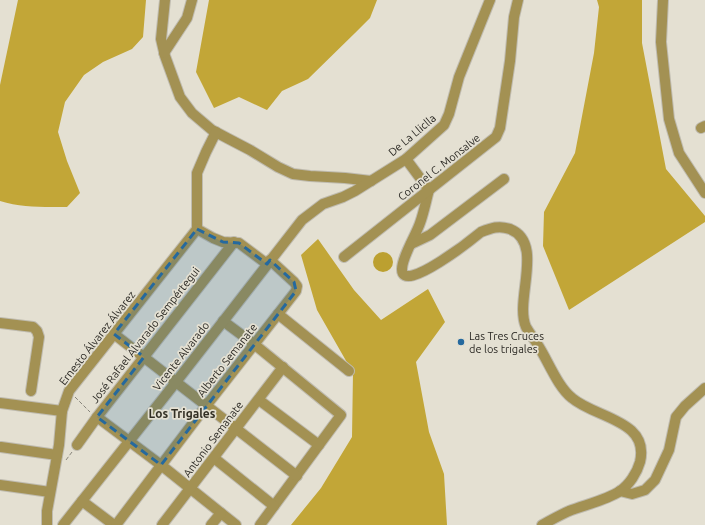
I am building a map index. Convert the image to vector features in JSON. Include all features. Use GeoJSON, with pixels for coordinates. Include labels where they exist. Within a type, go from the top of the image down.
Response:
{"type":"FeatureCollection","features":[{"type":"Feature","properties":{"kind":"street"},"geometry":{"type":"LineString","coordinates":[[165,0],[162,39],[164,53],[180,96],[192,113],[216,132],[293,174],[345,178],[371,182]]}},
{"type":"Feature","properties":{"kind":"street"},"geometry":{"type":"LineString","coordinates":[[164,53],[187,18],[192,0]]}},
{"type":"Feature","properties":{"kind":"street","name":"De La Lliclla"},"geometry":{"type":"LineString","coordinates":[[302,220],[323,204],[343,197],[371,182],[406,159],[444,125],[449,114],[459,77],[490,0]]}},
{"type":"Feature","properties":{"kind":"street","name":"Coronel C. Monsalve"},"geometry":{"type":"LineString","coordinates":[[344,257],[496,138],[500,128],[510,62],[514,17],[518,0]]}},
{"type":"Feature","properties":{"kind":"street"},"geometry":{"type":"LineString","coordinates":[[663,0],[661,42],[668,119],[679,153],[705,193]]}},
{"type":"Feature","properties":{"kind":"street"},"geometry":{"type":"LineString","coordinates":[[216,132],[197,173],[197,229],[223,242],[239,243],[268,262]]}},
{"type":"Feature","properties":{"kind":"street"},"geometry":{"type":"LineString","coordinates":[[406,159],[429,190],[419,225],[402,272],[405,275],[410,276],[428,270],[481,232],[490,228],[498,227],[516,231],[524,242],[528,258],[523,305],[526,326],[532,337],[570,398],[582,406],[630,428],[640,442],[641,456],[638,469],[631,480],[620,491],[567,512],[542,525]]}},
{"type":"Feature","properties":{"kind":"street"},"geometry":{"type":"LineString","coordinates":[[411,244],[430,235],[504,179]]}},
{"type":"Feature","properties":{"kind":"street","name":"Vicente Alvarado"},"geometry":{"type":"LineString","coordinates":[[63,525],[224,322],[268,262],[302,220]]}},
{"type":"Feature","properties":{"kind":"street"},"geometry":{"type":"LineString","coordinates":[[419,225],[423,233],[430,235]]}},
{"type":"Feature","properties":{"kind":"street","name":"Ernesto Álvarez Álvarez"},"geometry":{"type":"LineString","coordinates":[[47,525],[47,511],[50,492],[61,455],[62,411],[69,391],[197,229]]}},
{"type":"Feature","properties":{"kind":"street","name":"José Rafael Alvarado Sempértegui"},"geometry":{"type":"LineString","coordinates":[[77,445],[234,242]]}},
{"type":"Feature","properties":{"kind":"street","name":"Alberto Semanate"},"geometry":{"type":"LineString","coordinates":[[115,525],[296,291],[297,286],[294,282],[268,262]]}},
{"type":"Feature","properties":{"kind":"street"},"geometry":{"type":"LineString","coordinates":[[278,314],[349,371]]}},
{"type":"Feature","properties":{"kind":"street"},"geometry":{"type":"LineString","coordinates":[[224,322],[342,414],[260,525]]}},
{"type":"Feature","properties":{"kind":"street"},"geometry":{"type":"LineString","coordinates":[[0,323],[33,327],[37,331],[38,336],[31,391]]}},
{"type":"Feature","properties":{"kind":"street"},"geometry":{"type":"LineString","coordinates":[[114,334],[297,476]]}},
{"type":"Feature","properties":{"kind":"street","name":"Antonio Semanate"},"geometry":{"type":"LineString","coordinates":[[162,525],[283,367]]}},
{"type":"Feature","properties":{"kind":"street"},"geometry":{"type":"LineString","coordinates":[[620,491],[632,494],[644,490],[654,480],[669,450],[676,417],[685,406],[705,388]]}},
{"type":"Feature","properties":{"kind":"street"},"geometry":{"type":"LineString","coordinates":[[259,400],[319,445]]}},
{"type":"Feature","properties":{"kind":"street"},"geometry":{"type":"LineString","coordinates":[[0,403],[62,411]]}},
{"type":"Feature","properties":{"kind":"street"},"geometry":{"type":"LineString","coordinates":[[97,418],[191,488],[236,525]]}},
{"type":"Feature","properties":{"kind":"street"},"geometry":{"type":"LineString","coordinates":[[1,447],[61,455]]}},
{"type":"Feature","properties":{"kind":"street"},"geometry":{"type":"LineString","coordinates":[[214,458],[274,506]]}},
{"type":"Feature","properties":{"kind":"street"},"geometry":{"type":"LineString","coordinates":[[0,485],[50,492]]}},
{"type":"Feature","properties":{"kind":"street"},"geometry":{"type":"LineString","coordinates":[[82,502],[115,525]]}},
{"type":"Feature","properties":{"kind":"street"},"geometry":{"type":"LineString","coordinates":[[557,525],[567,512]]}},
{"type":"Feature","properties":{"kind":"street"},"geometry":{"type":"LineString","coordinates":[[211,525],[221,513]]}},
{"type":"Feature","properties":{"kind":"path"},"geometry":{"type":"LineString","coordinates":[[69,391],[97,418]]}},
{"type":"Feature","properties":{"kind":"path"},"geometry":{"type":"LineString","coordinates":[[61,455],[64,463],[77,445]]}},
{"type":"Feature","properties":{"kind":"highlighted area"},"geometry":{"type":"Polygon","coordinates":[[[197,229],[223,242],[239,243],[267,264],[270,260],[294,282],[296,291],[161,465],[97,417],[144,357],[114,334],[197,229]]]}},
{"type":"Feature","properties":{"kind":"shaded area"},"geometry":{"type":"Polygon","coordinates":[[[18,0],[146,0],[143,37],[132,49],[103,62],[84,75],[65,102],[58,132],[67,161],[80,193],[67,207],[25,206],[0,201],[0,85],[18,0]]]}},
{"type":"Feature","properties":{"kind":"shaded area"},"geometry":{"type":"Polygon","coordinates":[[[209,0],[377,0],[370,18],[355,33],[308,79],[282,91],[267,110],[239,97],[214,108],[196,72],[209,0]]]}},
{"type":"Feature","properties":{"kind":"shaded area"},"geometry":{"type":"Polygon","coordinates":[[[597,0],[642,0],[642,43],[666,169],[705,216],[705,222],[569,310],[543,246],[544,212],[575,153],[594,53],[599,7],[597,0]]]}},
{"type":"Feature","properties":{"kind":"shaded area"},"geometry":{"type":"Polygon","coordinates":[[[318,239],[354,290],[381,320],[428,289],[445,322],[416,362],[429,432],[444,474],[447,525],[291,525],[321,488],[352,437],[353,373],[317,310],[301,255],[318,239]]]}},
{"type":"Feature","properties":{"kind":"shaded area"},"geometry":{"type":"Polygon","coordinates":[[[383,252],[390,255],[393,262],[390,269],[383,272],[376,269],[373,262],[376,255],[383,252]]]}},
{"type":"Feature","properties":{"kind":"place","name":"Las Tres Cruces de los trigales"},"geometry":{"type":"Point","coordinates":[461,342]}},
{"type":"Feature","properties":{"kind":"district","name":"Los Trigales"},"geometry":{"type":"Point","coordinates":[182,413]}}]}
